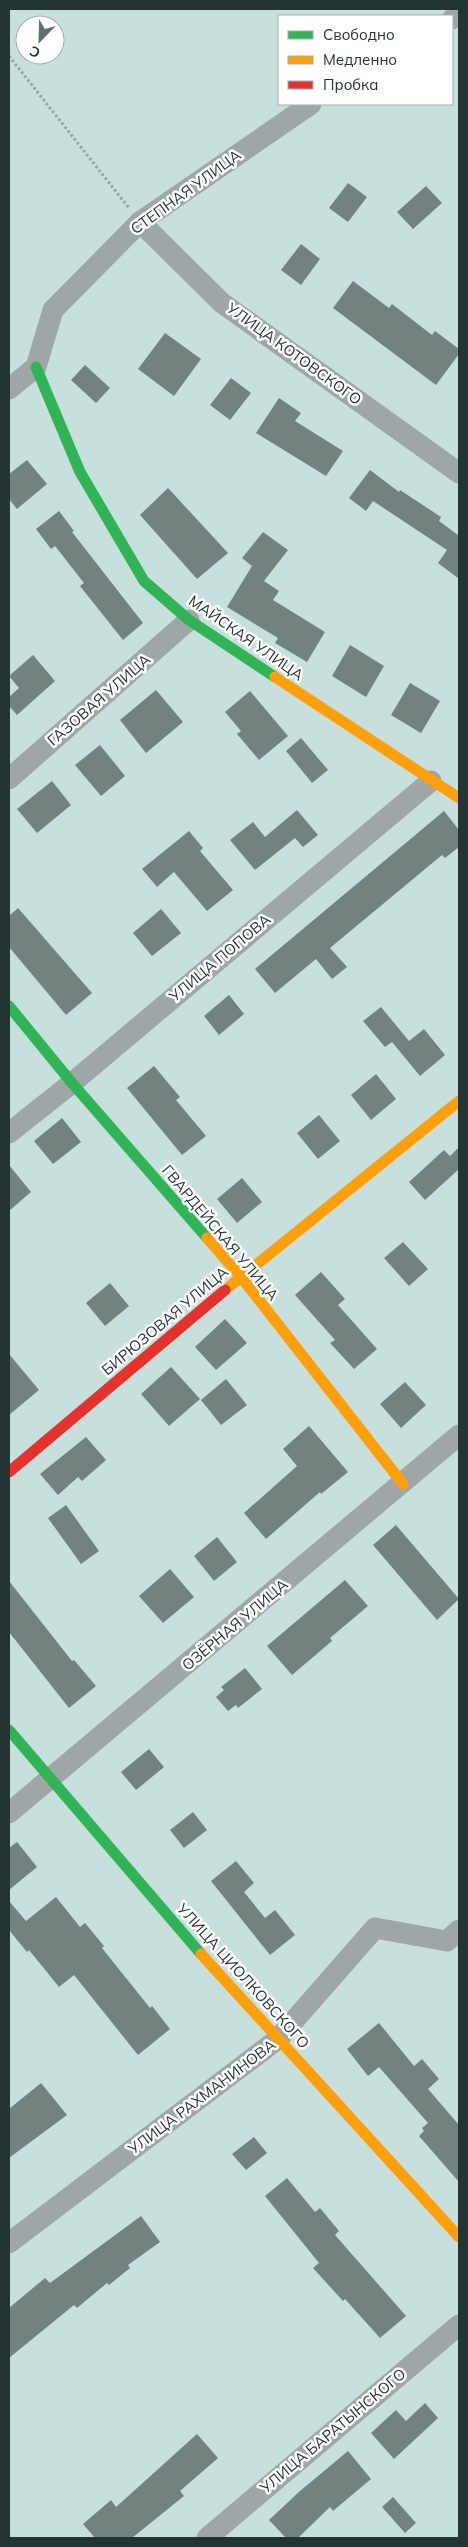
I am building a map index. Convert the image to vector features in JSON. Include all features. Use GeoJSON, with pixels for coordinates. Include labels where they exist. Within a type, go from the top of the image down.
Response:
{"type":"FeatureCollection","features":[{"type":"Feature","properties":{"kind":"street","name":"СТЕПНАЯ УЛИЦА"},"geometry":{"type":"LineString","coordinates":[[36,367],[54,310],[140,222],[310,105]]}},
{"type":"Feature","properties":{"kind":"street","name":"УЛИЦА КОТОВСКОГО"},"geometry":{"type":"LineString","coordinates":[[140,222],[222,303],[459,473]]}},
{"type":"Feature","properties":{"kind":"street"},"geometry":{"type":"LineString","coordinates":[[9,389],[36,367]]}},
{"type":"Feature","properties":{"kind":"street","name":"МАЙСКАЯ УЛИЦА"},"geometry":{"type":"LineString","coordinates":[[36,367],[80,472],[144,581],[189,620],[459,798]]}},
{"type":"Feature","properties":{"kind":"street","name":"ГАЗОВАЯ УЛИЦА"},"geometry":{"type":"LineString","coordinates":[[9,779],[189,620]]}},
{"type":"Feature","properties":{"kind":"street","name":"УЛИЦА ПОПОВА"},"geometry":{"type":"LineString","coordinates":[[9,1133],[72,1083],[431,781]]}},
{"type":"Feature","properties":{"kind":"street","name":"ГВАРДЕЙСКАЯ УЛИЦА"},"geometry":{"type":"LineString","coordinates":[[9,1006],[72,1083],[241,1277],[403,1484]]}},
{"type":"Feature","properties":{"kind":"street","name":"БИРЮЗОВАЯ УЛИЦА"},"geometry":{"type":"LineString","coordinates":[[9,1472],[241,1277],[459,1101]]}},
{"type":"Feature","properties":{"kind":"street","name":"ОЗЁРНАЯ УЛИЦА"},"geometry":{"type":"LineString","coordinates":[[9,1813],[403,1484],[459,1435]]}},
{"type":"Feature","properties":{"kind":"street","name":"УЛИЦА ЦИОЛКОВСКОГО"},"geometry":{"type":"LineString","coordinates":[[9,1730],[50,1780],[278,2039],[459,2237]]}},
{"type":"Feature","properties":{"kind":"street","name":"УЛИЦА РАХМАНИНОВА"},"geometry":{"type":"LineString","coordinates":[[9,2243],[278,2039],[375,1928],[447,1941],[459,1930]]}},
{"type":"Feature","properties":{"kind":"street","name":"УЛИЦА БАРАТЫНСКОГО"},"geometry":{"type":"LineString","coordinates":[[207,2538],[459,2324]]}},
{"type":"Feature","properties":{"kind":"path"},"geometry":{"type":"LineString","coordinates":[[9,56],[140,222]]}},
{"type":"Feature","properties":{"kind":"building"},"geometry":{"type":"Polygon","coordinates":[[[348,183],[367,197],[348,222],[329,208],[348,183]]]}},
{"type":"Feature","properties":{"kind":"building"},"geometry":{"type":"Polygon","coordinates":[[[426,186],[442,203],[413,229],[397,212],[426,186]]]}},
{"type":"Feature","properties":{"kind":"building"},"geometry":{"type":"Polygon","coordinates":[[[301,244],[320,259],[301,285],[281,270],[301,244]]]}},
{"type":"Feature","properties":{"kind":"building"},"geometry":{"type":"Polygon","coordinates":[[[353,281],[389,308],[392,304],[432,335],[435,331],[459,349],[459,354],[436,385],[333,308],[353,281]]]}},
{"type":"Feature","properties":{"kind":"building"},"geometry":{"type":"Polygon","coordinates":[[[165,333],[201,359],[174,396],[138,369],[165,333]]]}},
{"type":"Feature","properties":{"kind":"building"},"geometry":{"type":"Polygon","coordinates":[[[85,365],[110,388],[96,403],[71,380],[85,365]]]}},
{"type":"Feature","properties":{"kind":"building"},"geometry":{"type":"Polygon","coordinates":[[[231,378],[251,393],[230,420],[210,405],[231,378]]]}},
{"type":"Feature","properties":{"kind":"building"},"geometry":{"type":"Polygon","coordinates":[[[279,398],[301,413],[295,421],[343,451],[326,476],[256,433],[279,398]]]}},
{"type":"Feature","properties":{"kind":"building"},"geometry":{"type":"Polygon","coordinates":[[[27,460],[47,484],[17,509],[9,499],[9,474],[27,460]]]}},
{"type":"Feature","properties":{"kind":"building"},"geometry":{"type":"Polygon","coordinates":[[[370,470],[399,492],[400,490],[441,517],[439,521],[459,534],[459,579],[438,563],[447,550],[373,501],[366,511],[349,498],[370,470]]]}},
{"type":"Feature","properties":{"kind":"building"},"geometry":{"type":"Polygon","coordinates":[[[168,488],[228,553],[197,579],[140,515],[168,488]]]}},
{"type":"Feature","properties":{"kind":"building"},"geometry":{"type":"Polygon","coordinates":[[[59,511],[74,531],[72,532],[143,623],[123,640],[80,586],[84,583],[55,546],[51,549],[36,529],[59,511]]]}},
{"type":"Feature","properties":{"kind":"building"},"geometry":{"type":"Polygon","coordinates":[[[263,532],[288,550],[264,581],[279,591],[273,600],[325,632],[307,662],[275,643],[278,638],[227,607],[252,566],[242,558],[263,532]]]}},
{"type":"Feature","properties":{"kind":"building"},"geometry":{"type":"Polygon","coordinates":[[[350,645],[384,666],[366,697],[332,676],[350,645]]]}},
{"type":"Feature","properties":{"kind":"building"},"geometry":{"type":"Polygon","coordinates":[[[33,655],[55,681],[17,715],[9,706],[9,697],[19,688],[9,676],[33,655]]]}},
{"type":"Feature","properties":{"kind":"building"},"geometry":{"type":"Polygon","coordinates":[[[410,683],[440,701],[421,733],[391,715],[410,683]]]}},
{"type":"Feature","properties":{"kind":"building"},"geometry":{"type":"Polygon","coordinates":[[[156,690],[183,722],[146,753],[120,720],[156,690]]]}},
{"type":"Feature","properties":{"kind":"building"},"geometry":{"type":"Polygon","coordinates":[[[250,691],[288,736],[259,760],[237,734],[241,731],[225,712],[250,691]]]}},
{"type":"Feature","properties":{"kind":"building"},"geometry":{"type":"Polygon","coordinates":[[[301,738],[328,770],[312,783],[286,751],[301,738]]]}},
{"type":"Feature","properties":{"kind":"building"},"geometry":{"type":"Polygon","coordinates":[[[100,745],[125,776],[101,796],[75,765],[100,745]]]}},
{"type":"Feature","properties":{"kind":"building"},"geometry":{"type":"Polygon","coordinates":[[[52,781],[71,805],[37,833],[17,809],[52,781]]]}},
{"type":"Feature","properties":{"kind":"building"},"geometry":{"type":"Polygon","coordinates":[[[297,810],[318,835],[303,847],[295,838],[255,870],[230,840],[253,822],[265,837],[297,810]]]}},
{"type":"Feature","properties":{"kind":"building"},"geometry":{"type":"Polygon","coordinates":[[[444,811],[459,830],[459,847],[445,858],[442,855],[330,948],[347,967],[332,979],[316,959],[275,993],[255,969],[444,811]]]}},
{"type":"Feature","properties":{"kind":"building"},"geometry":{"type":"Polygon","coordinates":[[[189,831],[203,848],[200,851],[233,890],[207,911],[174,872],[157,887],[142,869],[189,831]]]}},
{"type":"Feature","properties":{"kind":"building"},"geometry":{"type":"Polygon","coordinates":[[[18,908],[92,993],[66,1015],[9,947],[9,916],[18,908]]]}},
{"type":"Feature","properties":{"kind":"building"},"geometry":{"type":"Polygon","coordinates":[[[161,909],[181,933],[152,956],[133,933],[161,909]]]}},
{"type":"Feature","properties":{"kind":"building"},"geometry":{"type":"Polygon","coordinates":[[[229,995],[244,1014],[219,1035],[204,1016],[229,995]]]}},
{"type":"Feature","properties":{"kind":"building"},"geometry":{"type":"Polygon","coordinates":[[[381,1007],[409,1041],[424,1029],[445,1055],[420,1076],[392,1042],[385,1047],[363,1021],[381,1007]]]}},
{"type":"Feature","properties":{"kind":"building"},"geometry":{"type":"Polygon","coordinates":[[[154,1066],[180,1097],[176,1100],[206,1136],[182,1155],[127,1088],[154,1066]]]}},
{"type":"Feature","properties":{"kind":"building"},"geometry":{"type":"Polygon","coordinates":[[[376,1074],[396,1099],[371,1120],[351,1095],[376,1074]]]}},
{"type":"Feature","properties":{"kind":"building"},"geometry":{"type":"Polygon","coordinates":[[[319,1115],[340,1141],[318,1159],[297,1133],[319,1115]]]}},
{"type":"Feature","properties":{"kind":"building"},"geometry":{"type":"Polygon","coordinates":[[[62,1118],[81,1142],[53,1164],[34,1141],[62,1118]]]}},
{"type":"Feature","properties":{"kind":"building"},"geometry":{"type":"Polygon","coordinates":[[[459,1147],[459,1169],[425,1200],[409,1182],[444,1150],[450,1156],[459,1147]]]}},
{"type":"Feature","properties":{"kind":"building"},"geometry":{"type":"Polygon","coordinates":[[[9,1165],[31,1192],[9,1211],[9,1165]]]}},
{"type":"Feature","properties":{"kind":"building"},"geometry":{"type":"Polygon","coordinates":[[[242,1178],[262,1202],[237,1223],[217,1199],[242,1178]]]}},
{"type":"Feature","properties":{"kind":"building"},"geometry":{"type":"Polygon","coordinates":[[[403,1242],[428,1269],[409,1286],[384,1258],[403,1242]]]}},
{"type":"Feature","properties":{"kind":"building"},"geometry":{"type":"Polygon","coordinates":[[[321,1272],[345,1299],[338,1305],[377,1349],[354,1369],[330,1343],[335,1340],[295,1295],[321,1272]]]}},
{"type":"Feature","properties":{"kind":"building"},"geometry":{"type":"Polygon","coordinates":[[[110,1283],[129,1306],[105,1326],[86,1303],[110,1283]]]}},
{"type":"Feature","properties":{"kind":"building"},"geometry":{"type":"Polygon","coordinates":[[[225,1319],[247,1343],[216,1370],[195,1347],[225,1319]]]}},
{"type":"Feature","properties":{"kind":"building"},"geometry":{"type":"Polygon","coordinates":[[[9,1354],[39,1390],[9,1415],[9,1354]]]}},
{"type":"Feature","properties":{"kind":"building"},"geometry":{"type":"Polygon","coordinates":[[[171,1367],[200,1399],[169,1426],[141,1394],[171,1367]]]}},
{"type":"Feature","properties":{"kind":"building"},"geometry":{"type":"Polygon","coordinates":[[[226,1379],[247,1405],[221,1425],[201,1400],[226,1379]]]}},
{"type":"Feature","properties":{"kind":"building"},"geometry":{"type":"Polygon","coordinates":[[[405,1382],[426,1405],[401,1428],[380,1404],[405,1382]]]}},
{"type":"Feature","properties":{"kind":"building"},"geometry":{"type":"Polygon","coordinates":[[[309,1426],[348,1472],[321,1494],[320,1492],[266,1539],[244,1513],[297,1466],[283,1449],[309,1426]]]}},
{"type":"Feature","properties":{"kind":"building"},"geometry":{"type":"Polygon","coordinates":[[[86,1437],[106,1460],[82,1481],[78,1477],[58,1495],[40,1474],[86,1437]]]}},
{"type":"Feature","properties":{"kind":"building"},"geometry":{"type":"Polygon","coordinates":[[[66,1505],[99,1551],[81,1564],[48,1518],[66,1505]]]}},
{"type":"Feature","properties":{"kind":"building"},"geometry":{"type":"Polygon","coordinates":[[[396,1525],[459,1599],[437,1620],[373,1545],[396,1525]]]}},
{"type":"Feature","properties":{"kind":"building"},"geometry":{"type":"Polygon","coordinates":[[[217,1537],[237,1562],[214,1581],[194,1556],[217,1537]]]}},
{"type":"Feature","properties":{"kind":"building"},"geometry":{"type":"Polygon","coordinates":[[[170,1569],[194,1597],[163,1623],[139,1596],[170,1569]]]}},
{"type":"Feature","properties":{"kind":"building"},"geometry":{"type":"Polygon","coordinates":[[[345,1580],[368,1606],[330,1638],[332,1641],[292,1675],[267,1646],[345,1580]]]}},
{"type":"Feature","properties":{"kind":"building"},"geometry":{"type":"Polygon","coordinates":[[[9,1581],[72,1661],[74,1660],[96,1686],[69,1708],[9,1632],[9,1581]]]}},
{"type":"Feature","properties":{"kind":"building"},"geometry":{"type":"Polygon","coordinates":[[[245,1668],[262,1689],[238,1708],[236,1705],[228,1711],[216,1697],[224,1690],[221,1687],[245,1668]]]}},
{"type":"Feature","properties":{"kind":"building"},"geometry":{"type":"Polygon","coordinates":[[[149,1749],[164,1767],[136,1790],[121,1772],[149,1749]]]}},
{"type":"Feature","properties":{"kind":"building"},"geometry":{"type":"Polygon","coordinates":[[[193,1812],[207,1830],[184,1848],[170,1830],[193,1812]]]}},
{"type":"Feature","properties":{"kind":"building"},"geometry":{"type":"Polygon","coordinates":[[[17,1842],[37,1867],[9,1890],[9,1848],[17,1842]]]}},
{"type":"Feature","properties":{"kind":"building"},"geometry":{"type":"Polygon","coordinates":[[[236,1861],[254,1883],[244,1892],[265,1918],[275,1910],[295,1935],[270,1955],[211,1881],[236,1861]]]}},
{"type":"Feature","properties":{"kind":"building"},"geometry":{"type":"Polygon","coordinates":[[[56,1897],[80,1927],[85,1923],[104,1946],[102,1948],[150,2008],[152,2006],[170,2029],[138,2055],[74,1975],[59,1987],[29,1950],[27,1952],[9,1930],[9,1901],[26,1921],[56,1897]]]}},
{"type":"Feature","properties":{"kind":"building"},"geometry":{"type":"Polygon","coordinates":[[[379,2023],[414,2066],[422,2059],[439,2079],[428,2089],[459,2125],[459,2182],[419,2136],[424,2131],[422,2128],[428,2123],[379,2067],[368,2076],[347,2049],[379,2023]]]}},
{"type":"Feature","properties":{"kind":"building"},"geometry":{"type":"Polygon","coordinates":[[[41,2083],[67,2115],[9,2158],[9,2109],[41,2083]]]}},
{"type":"Feature","properties":{"kind":"building"},"geometry":{"type":"Polygon","coordinates":[[[254,2137],[267,2153],[246,2170],[232,2154],[254,2137]]]}},
{"type":"Feature","properties":{"kind":"building"},"geometry":{"type":"Polygon","coordinates":[[[287,2178],[315,2212],[320,2208],[339,2231],[335,2235],[406,2316],[380,2338],[345,2299],[343,2301],[313,2268],[319,2263],[265,2196],[287,2178]]]}},
{"type":"Feature","properties":{"kind":"building"},"geometry":{"type":"Polygon","coordinates":[[[141,2216],[160,2242],[128,2265],[130,2268],[109,2285],[107,2283],[77,2308],[74,2305],[9,2358],[9,2308],[45,2278],[50,2283],[141,2216]]]}},
{"type":"Feature","properties":{"kind":"building"},"geometry":{"type":"Polygon","coordinates":[[[425,2403],[438,2418],[394,2459],[371,2433],[396,2410],[406,2421],[425,2403]]]}},
{"type":"Feature","properties":{"kind":"building"},"geometry":{"type":"Polygon","coordinates":[[[197,2434],[218,2458],[180,2491],[184,2496],[132,2538],[95,2538],[83,2524],[111,2500],[116,2507],[197,2434]]]}},
{"type":"Feature","properties":{"kind":"building"},"geometry":{"type":"Polygon","coordinates":[[[348,2451],[371,2479],[333,2511],[330,2507],[298,2538],[286,2538],[269,2520],[348,2451]]]}},
{"type":"Feature","properties":{"kind":"building"},"geometry":{"type":"Polygon","coordinates":[[[393,2497],[416,2523],[405,2533],[382,2507],[393,2497]]]}},
{"type":"Feature","properties":{"kind":"traffic: fast"},"geometry":{"type":"LineString","coordinates":[[36,367],[80,472],[144,581],[189,620],[275,677]]}},
{"type":"Feature","properties":{"kind":"traffic: fast"},"geometry":{"type":"LineString","coordinates":[[9,1006],[72,1083],[207,1238]]}},
{"type":"Feature","properties":{"kind":"traffic: fast"},"geometry":{"type":"LineString","coordinates":[[9,1730],[201,1954]]}},
{"type":"Feature","properties":{"kind":"traffic: slow"},"geometry":{"type":"LineString","coordinates":[[275,677],[459,798]]}},
{"type":"Feature","properties":{"kind":"traffic: slow"},"geometry":{"type":"LineString","coordinates":[[225,1290],[459,1101]]}},
{"type":"Feature","properties":{"kind":"traffic: slow"},"geometry":{"type":"LineString","coordinates":[[207,1238],[241,1277],[403,1484]]}},
{"type":"Feature","properties":{"kind":"traffic: slow"},"geometry":{"type":"LineString","coordinates":[[201,1954],[459,2237]]}},
{"type":"Feature","properties":{"kind":"traffic: jam"},"geometry":{"type":"LineString","coordinates":[[9,1472],[225,1290]]}}]}
